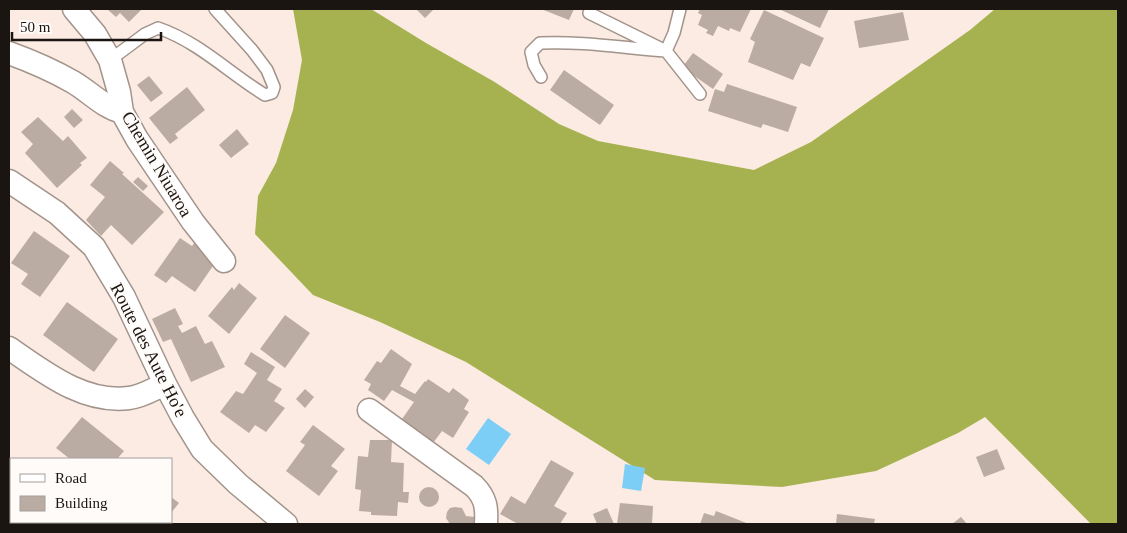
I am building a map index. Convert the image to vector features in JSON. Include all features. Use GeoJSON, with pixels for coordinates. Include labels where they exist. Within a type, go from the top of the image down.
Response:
{"type":"FeatureCollection","features":[{"type":"Feature","properties":{"kind":"street","name":"Chemin Niuaroa"},"geometry":{"type":"LineString","coordinates":[[74,9],[95,34],[110,60],[118,86],[122,112],[192,222],[224,261]]}},
{"type":"Feature","properties":{"kind":"street"},"geometry":{"type":"LineString","coordinates":[[9,52],[74,82],[111,110],[122,112]]}},
{"type":"Feature","properties":{"kind":"street","name":"Route des Aute Ho'e"},"geometry":{"type":"LineString","coordinates":[[9,181],[57,213],[94,247],[124,297],[182,418],[202,448],[238,484],[286,524]]}},
{"type":"Feature","properties":{"kind":"street"},"geometry":{"type":"LineString","coordinates":[[9,348],[75,389],[104,399],[130,398],[165,384]]}},
{"type":"Feature","properties":{"kind":"street"},"geometry":{"type":"LineString","coordinates":[[369,410],[474,486],[482,494],[486,505],[486,524]]}},
{"type":"Feature","properties":{"kind":"lane"},"geometry":{"type":"LineString","coordinates":[[110,60],[145,34],[158,28],[177,34],[265,94],[272,93],[274,87],[267,70],[252,50],[215,9]]}},
{"type":"Feature","properties":{"kind":"lane"},"geometry":{"type":"LineString","coordinates":[[666,51],[674,33],[680,9]]}},
{"type":"Feature","properties":{"kind":"lane"},"geometry":{"type":"LineString","coordinates":[[589,13],[666,51],[700,94]]}},
{"type":"Feature","properties":{"kind":"lane"},"geometry":{"type":"LineString","coordinates":[[541,77],[534,65],[531,52],[540,43],[609,45],[666,51]]}},
{"type":"Feature","properties":{"kind":"green space"},"geometry":{"type":"Polygon","coordinates":[[[293,9],[371,9],[493,81],[559,124],[598,141],[754,170],[811,142],[970,30],[995,9],[1118,9],[1118,524],[1091,524],[985,417],[958,433],[876,471],[782,487],[655,480],[466,362],[380,322],[313,295],[255,234],[258,196],[276,163],[293,110],[302,60],[293,9]]]}},
{"type":"Feature","properties":{"kind":"water"},"geometry":{"type":"Polygon","coordinates":[[[488,418],[511,434],[489,465],[466,449],[488,418]]]}},
{"type":"Feature","properties":{"kind":"water"},"geometry":{"type":"Polygon","coordinates":[[[625,464],[645,468],[641,491],[622,488],[625,464]]]}},
{"type":"Feature","properties":{"kind":"building"},"geometry":{"type":"Polygon","coordinates":[[[107,9],[142,9],[129,22],[120,13],[116,17],[107,9]]]}},
{"type":"Feature","properties":{"kind":"building"},"geometry":{"type":"Polygon","coordinates":[[[416,9],[434,9],[425,18],[416,9]]]}},
{"type":"Feature","properties":{"kind":"building"},"geometry":{"type":"Polygon","coordinates":[[[541,9],[574,9],[569,20],[541,9]]]}},
{"type":"Feature","properties":{"kind":"building"},"geometry":{"type":"Polygon","coordinates":[[[700,9],[751,9],[740,32],[730,28],[729,31],[718,26],[713,36],[706,33],[708,30],[698,25],[702,15],[698,13],[700,9]]]}},
{"type":"Feature","properties":{"kind":"building"},"geometry":{"type":"Polygon","coordinates":[[[779,9],[829,9],[820,28],[779,9]]]}},
{"type":"Feature","properties":{"kind":"building"},"geometry":{"type":"Polygon","coordinates":[[[764,10],[824,38],[810,67],[801,63],[793,80],[748,62],[755,42],[750,39],[764,10]]]}},
{"type":"Feature","properties":{"kind":"building"},"geometry":{"type":"Polygon","coordinates":[[[903,12],[909,40],[859,48],[854,21],[903,12]]]}},
{"type":"Feature","properties":{"kind":"building"},"geometry":{"type":"Polygon","coordinates":[[[693,53],[723,74],[713,89],[690,73],[684,65],[693,53]]]}},
{"type":"Feature","properties":{"kind":"building"},"geometry":{"type":"Polygon","coordinates":[[[564,70],[614,105],[600,125],[550,90],[564,70]]]}},
{"type":"Feature","properties":{"kind":"building"},"geometry":{"type":"Polygon","coordinates":[[[149,76],[163,93],[151,102],[137,85],[149,76]]]}},
{"type":"Feature","properties":{"kind":"building"},"geometry":{"type":"Polygon","coordinates":[[[727,84],[797,107],[788,132],[763,124],[761,128],[708,111],[715,89],[724,92],[727,84]]]}},
{"type":"Feature","properties":{"kind":"building"},"geometry":{"type":"Polygon","coordinates":[[[187,87],[205,110],[175,134],[178,138],[170,144],[149,118],[187,87]]]}},
{"type":"Feature","properties":{"kind":"building"},"geometry":{"type":"Polygon","coordinates":[[[72,109],[83,120],[74,128],[64,117],[72,109]]]}},
{"type":"Feature","properties":{"kind":"building"},"geometry":{"type":"Polygon","coordinates":[[[38,117],[63,141],[68,136],[87,158],[57,188],[25,153],[33,144],[21,132],[38,117]]]}},
{"type":"Feature","properties":{"kind":"building"},"geometry":{"type":"Polygon","coordinates":[[[237,129],[249,144],[231,158],[219,145],[237,129]]]}},
{"type":"Feature","properties":{"kind":"building"},"geometry":{"type":"Polygon","coordinates":[[[110,161],[164,212],[132,245],[111,225],[101,236],[86,220],[105,197],[90,185],[110,161]]]}},
{"type":"Feature","properties":{"kind":"building"},"geometry":{"type":"Polygon","coordinates":[[[138,177],[148,186],[143,191],[133,182],[138,177]]]}},
{"type":"Feature","properties":{"kind":"building"},"geometry":{"type":"Polygon","coordinates":[[[34,231],[70,256],[40,297],[21,284],[28,274],[11,263],[34,231]]]}},
{"type":"Feature","properties":{"kind":"building"},"geometry":{"type":"Polygon","coordinates":[[[180,238],[192,246],[195,242],[215,263],[195,292],[172,276],[166,283],[154,275],[180,238]]]}},
{"type":"Feature","properties":{"kind":"building"},"geometry":{"type":"Polygon","coordinates":[[[239,283],[257,298],[229,334],[208,316],[232,287],[234,290],[239,283]]]}},
{"type":"Feature","properties":{"kind":"building"},"geometry":{"type":"Polygon","coordinates":[[[67,302],[118,339],[94,372],[43,335],[67,302]]]}},
{"type":"Feature","properties":{"kind":"building"},"geometry":{"type":"Polygon","coordinates":[[[175,308],[183,324],[178,326],[182,333],[196,326],[205,344],[212,341],[225,367],[191,382],[171,339],[163,342],[152,319],[175,308]]]}},
{"type":"Feature","properties":{"kind":"building"},"geometry":{"type":"Polygon","coordinates":[[[285,315],[310,333],[285,368],[260,349],[285,315]]]}},
{"type":"Feature","properties":{"kind":"building"},"geometry":{"type":"Polygon","coordinates":[[[391,349],[412,364],[400,386],[415,394],[428,379],[449,393],[453,388],[469,400],[464,409],[469,412],[453,438],[442,431],[433,443],[402,419],[414,402],[392,390],[384,401],[368,390],[371,384],[364,380],[377,361],[381,363],[391,349]]]}},
{"type":"Feature","properties":{"kind":"building"},"geometry":{"type":"Polygon","coordinates":[[[251,352],[275,367],[267,380],[282,389],[274,401],[285,408],[266,432],[255,425],[249,433],[220,412],[236,391],[243,394],[257,373],[244,364],[251,352]]]}},
{"type":"Feature","properties":{"kind":"building"},"geometry":{"type":"Polygon","coordinates":[[[305,389],[314,397],[305,408],[296,399],[305,389]]]}},
{"type":"Feature","properties":{"kind":"building"},"geometry":{"type":"Polygon","coordinates":[[[82,417],[124,451],[118,458],[69,458],[56,448],[82,417]]]}},
{"type":"Feature","properties":{"kind":"building"},"geometry":{"type":"Polygon","coordinates":[[[313,425],[345,449],[331,466],[338,471],[319,496],[286,471],[305,445],[300,442],[313,425]]]}},
{"type":"Feature","properties":{"kind":"building"},"geometry":{"type":"Polygon","coordinates":[[[370,440],[392,440],[391,462],[404,463],[403,492],[409,492],[408,503],[398,502],[397,516],[371,515],[371,512],[359,511],[361,490],[355,489],[358,456],[368,457],[370,440]]]}},
{"type":"Feature","properties":{"kind":"building"},"geometry":{"type":"Polygon","coordinates":[[[997,449],[1005,469],[984,477],[976,457],[997,449]]]}},
{"type":"Feature","properties":{"kind":"building"},"geometry":{"type":"Polygon","coordinates":[[[551,460],[574,473],[554,506],[567,513],[560,524],[518,524],[500,514],[511,496],[525,504],[551,460]]]}},
{"type":"Feature","properties":{"kind":"building"},"geometry":{"type":"Polygon","coordinates":[[[429,487],[436,490],[439,497],[436,504],[429,507],[422,504],[419,497],[422,490],[429,487]]]}},
{"type":"Feature","properties":{"kind":"building"},"geometry":{"type":"Polygon","coordinates":[[[172,498],[179,503],[172,512],[172,498]]]}},
{"type":"Feature","properties":{"kind":"building"},"geometry":{"type":"Polygon","coordinates":[[[620,503],[653,506],[652,524],[617,524],[620,503]]]}},
{"type":"Feature","properties":{"kind":"building"},"geometry":{"type":"Polygon","coordinates":[[[450,508],[462,508],[466,516],[475,517],[479,524],[450,524],[446,518],[447,512],[450,508]]]}},
{"type":"Feature","properties":{"kind":"building"},"geometry":{"type":"Polygon","coordinates":[[[607,508],[614,524],[597,524],[593,514],[607,508]]]}},
{"type":"Feature","properties":{"kind":"building"},"geometry":{"type":"Polygon","coordinates":[[[716,511],[749,524],[700,524],[704,513],[714,516],[716,511]]]}},
{"type":"Feature","properties":{"kind":"building"},"geometry":{"type":"Polygon","coordinates":[[[837,514],[875,519],[874,524],[836,524],[837,514]]]}},
{"type":"Feature","properties":{"kind":"building"},"geometry":{"type":"Polygon","coordinates":[[[961,517],[967,524],[952,524],[961,517]]]}},
{"type":"Feature","properties":{"kind":"building"},"geometry":{"type":"Polygon","coordinates":[[[128,523],[163,523],[162,524],[128,523]]]}}]}
